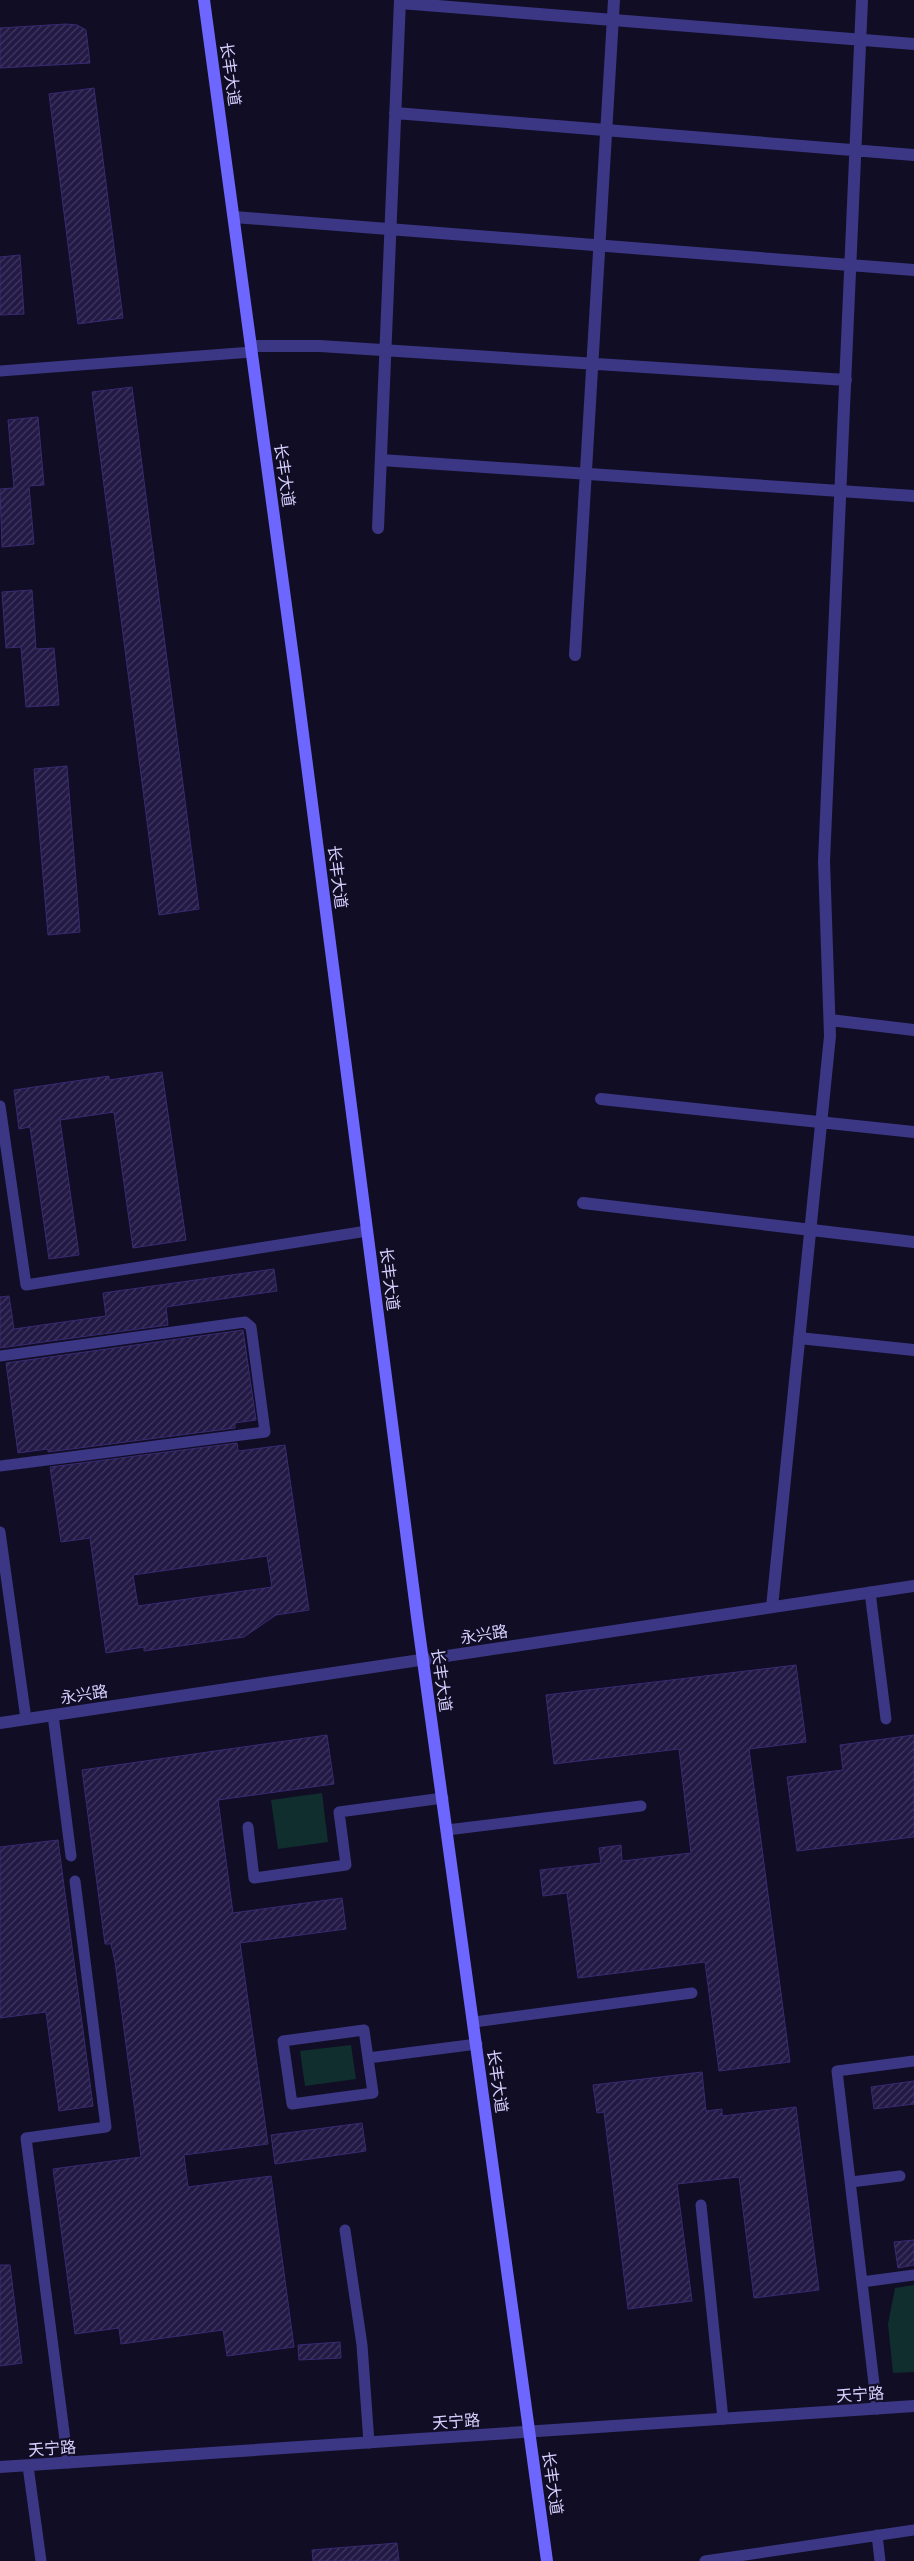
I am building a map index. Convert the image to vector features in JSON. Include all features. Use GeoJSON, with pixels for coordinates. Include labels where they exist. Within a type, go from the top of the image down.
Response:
{"type":"FeatureCollection","features":[{"type":"Feature","properties":{"kind":"main road","name":"长丰大道"},"geometry":{"type":"LineString","coordinates":[[204,0],[423,1659],[547,2561]]}},
{"type":"Feature","properties":{"kind":"street"},"geometry":{"type":"LineString","coordinates":[[575,655],[614,0]]}},
{"type":"Feature","properties":{"kind":"street"},"geometry":{"type":"LineString","coordinates":[[772,1607],[830,1036],[824,861],[862,0]]}},
{"type":"Feature","properties":{"kind":"street"},"geometry":{"type":"LineString","coordinates":[[378,528],[400,1],[914,44]]}},
{"type":"Feature","properties":{"kind":"street"},"geometry":{"type":"LineString","coordinates":[[395,112],[914,155]]}},
{"type":"Feature","properties":{"kind":"street"},"geometry":{"type":"LineString","coordinates":[[234,217],[914,270]]}},
{"type":"Feature","properties":{"kind":"street"},"geometry":{"type":"LineString","coordinates":[[251,349],[320,346],[846,380]]}},
{"type":"Feature","properties":{"kind":"street"},"geometry":{"type":"LineString","coordinates":[[381,460],[914,496]]}},
{"type":"Feature","properties":{"kind":"street"},"geometry":{"type":"LineString","coordinates":[[830,1020],[914,1030]]}},
{"type":"Feature","properties":{"kind":"street"},"geometry":{"type":"LineString","coordinates":[[601,1099],[914,1132]]}},
{"type":"Feature","properties":{"kind":"street"},"geometry":{"type":"LineString","coordinates":[[583,1203],[914,1242]]}},
{"type":"Feature","properties":{"kind":"street"},"geometry":{"type":"LineString","coordinates":[[799,1338],[914,1350]]}},
{"type":"Feature","properties":{"kind":"street","name":"永兴路"},"geometry":{"type":"LineString","coordinates":[[0,1723],[914,1586]]}},
{"type":"Feature","properties":{"kind":"street","name":"天宁路"},"geometry":{"type":"LineString","coordinates":[[0,2467],[914,2406]]}},
{"type":"Feature","properties":{"kind":"lane"},"geometry":{"type":"LineString","coordinates":[[0,371],[251,349]]}},
{"type":"Feature","properties":{"kind":"lane"},"geometry":{"type":"LineString","coordinates":[[0,1106],[26,1285],[367,1231]]}},
{"type":"Feature","properties":{"kind":"lane"},"geometry":{"type":"LineString","coordinates":[[0,1356],[246,1322],[251,1327],[265,1432],[0,1466]]}},
{"type":"Feature","properties":{"kind":"lane"},"geometry":{"type":"LineString","coordinates":[[0,1532],[26,1719]]}},
{"type":"Feature","properties":{"kind":"lane"},"geometry":{"type":"LineString","coordinates":[[870,1592],[886,1719]]}},
{"type":"Feature","properties":{"kind":"lane"},"geometry":{"type":"LineString","coordinates":[[53,1715],[71,1856]]}},
{"type":"Feature","properties":{"kind":"lane"},"geometry":{"type":"LineString","coordinates":[[248,1827],[254,1878],[346,1865],[339,1812],[443,1798]]}},
{"type":"Feature","properties":{"kind":"lane"},"geometry":{"type":"LineString","coordinates":[[447,1830],[641,1806]]}},
{"type":"Feature","properties":{"kind":"lane"},"geometry":{"type":"LineString","coordinates":[[68,2463],[26,2138],[106,2127],[75,1881]]}},
{"type":"Feature","properties":{"kind":"lane"},"geometry":{"type":"LineString","coordinates":[[474,2022],[692,1993]]}},
{"type":"Feature","properties":{"kind":"lane"},"geometry":{"type":"LineString","coordinates":[[364,2030],[368,2058],[373,2093],[292,2104],[283,2041],[364,2030]]}},
{"type":"Feature","properties":{"kind":"lane"},"geometry":{"type":"LineString","coordinates":[[368,2058],[477,2044]]}},
{"type":"Feature","properties":{"kind":"lane"},"geometry":{"type":"LineString","coordinates":[[877,2409],[837,2071],[914,2061]]}},
{"type":"Feature","properties":{"kind":"lane"},"geometry":{"type":"LineString","coordinates":[[850,2182],[900,2176]]}},
{"type":"Feature","properties":{"kind":"lane"},"geometry":{"type":"LineString","coordinates":[[701,2205],[724,2419]]}},
{"type":"Feature","properties":{"kind":"lane"},"geometry":{"type":"LineString","coordinates":[[345,2230],[362,2345],[369,2443]]}},
{"type":"Feature","properties":{"kind":"lane"},"geometry":{"type":"LineString","coordinates":[[862,2282],[914,2275]]}},
{"type":"Feature","properties":{"kind":"lane"},"geometry":{"type":"LineString","coordinates":[[28,2466],[41,2561]]}},
{"type":"Feature","properties":{"kind":"lane"},"geometry":{"type":"LineString","coordinates":[[705,2561],[914,2530]]}},
{"type":"Feature","properties":{"kind":"lane"},"geometry":{"type":"LineString","coordinates":[[877,2535],[880,2561]]}},
{"type":"Feature","properties":{"kind":"green space"},"geometry":{"type":"Polygon","coordinates":[[[322,1793],[328,1842],[278,1849],[271,1800],[322,1793]]]}},
{"type":"Feature","properties":{"kind":"green space"},"geometry":{"type":"Polygon","coordinates":[[[351,2045],[356,2079],[305,2086],[300,2051],[351,2045]]]}},
{"type":"Feature","properties":{"kind":"green space"},"geometry":{"type":"Polygon","coordinates":[[[914,2285],[914,2372],[893,2373],[888,2324],[895,2288],[914,2285]]]}},
{"type":"Feature","properties":{"kind":"building"},"geometry":{"type":"Polygon","coordinates":[[[77,25],[86,30],[90,63],[0,68],[0,28],[77,25]]]}},
{"type":"Feature","properties":{"kind":"building"},"geometry":{"type":"Polygon","coordinates":[[[94,88],[123,318],[78,324],[49,94],[94,88]]]}},
{"type":"Feature","properties":{"kind":"building"},"geometry":{"type":"Polygon","coordinates":[[[20,255],[24,314],[0,315],[0,257],[20,255]]]}},
{"type":"Feature","properties":{"kind":"building"},"geometry":{"type":"Polygon","coordinates":[[[132,387],[199,909],[159,915],[92,392],[132,387]]]}},
{"type":"Feature","properties":{"kind":"building"},"geometry":{"type":"Polygon","coordinates":[[[38,417],[44,485],[29,486],[34,544],[2,547],[0,489],[14,488],[8,420],[38,417]]]}},
{"type":"Feature","properties":{"kind":"building"},"geometry":{"type":"Polygon","coordinates":[[[32,590],[36,649],[54,648],[59,705],[26,707],[21,647],[6,648],[2,592],[32,590]]]}},
{"type":"Feature","properties":{"kind":"building"},"geometry":{"type":"Polygon","coordinates":[[[67,766],[80,932],[48,935],[34,769],[67,766]]]}},
{"type":"Feature","properties":{"kind":"building"},"geometry":{"type":"Polygon","coordinates":[[[162,1072],[186,1240],[133,1248],[114,1112],[60,1120],[79,1255],[49,1259],[30,1127],[19,1129],[14,1090],[109,1076],[109,1080],[162,1072]]]}},
{"type":"Feature","properties":{"kind":"building"},"geometry":{"type":"Polygon","coordinates":[[[274,1269],[277,1291],[166,1307],[168,1325],[0,1348],[0,1297],[9,1296],[14,1329],[106,1316],[103,1293],[274,1269]]]}},
{"type":"Feature","properties":{"kind":"building"},"geometry":{"type":"Polygon","coordinates":[[[243,1330],[256,1420],[235,1423],[235,1428],[48,1452],[48,1449],[18,1453],[6,1363],[243,1330]]]}},
{"type":"Feature","properties":{"kind":"building"},"geometry":{"type":"Polygon","coordinates":[[[237,1443],[238,1451],[285,1445],[309,1610],[276,1615],[244,1637],[144,1651],[144,1647],[106,1653],[90,1538],[61,1542],[50,1467],[237,1443]],[[267,1556],[133,1575],[138,1606],[272,1587],[267,1556]]]}},
{"type":"Feature","properties":{"kind":"building"},"geometry":{"type":"Polygon","coordinates":[[[796,1665],[806,1742],[749,1749],[790,2062],[719,2071],[705,1962],[578,1978],[567,1893],[543,1896],[540,1870],[601,1863],[599,1848],[621,1845],[622,1861],[691,1853],[679,1749],[554,1764],[546,1695],[796,1665]]]}},
{"type":"Feature","properties":{"kind":"building"},"geometry":{"type":"Polygon","coordinates":[[[327,1735],[334,1784],[218,1800],[233,1913],[342,1898],[346,1929],[240,1943],[268,2144],[184,2155],[188,2187],[271,2176],[294,2347],[227,2356],[223,2330],[121,2344],[119,2328],[75,2334],[53,2169],[141,2157],[115,1962],[111,1944],[105,1944],[82,1770],[327,1735]]]}},
{"type":"Feature","properties":{"kind":"building"},"geometry":{"type":"Polygon","coordinates":[[[914,1735],[914,1837],[797,1851],[787,1777],[843,1770],[840,1745],[914,1735]]]}},
{"type":"Feature","properties":{"kind":"building"},"geometry":{"type":"Polygon","coordinates":[[[58,1840],[93,2106],[59,2111],[46,2012],[0,2018],[0,1847],[58,1840]]]}},
{"type":"Feature","properties":{"kind":"building"},"geometry":{"type":"Polygon","coordinates":[[[702,2072],[706,2111],[722,2109],[722,2116],[796,2107],[819,2290],[754,2298],[739,2177],[677,2184],[692,2301],[628,2309],[604,2112],[597,2113],[593,2085],[702,2072]]]}},
{"type":"Feature","properties":{"kind":"building"},"geometry":{"type":"Polygon","coordinates":[[[914,2081],[914,2104],[874,2109],[871,2087],[914,2081]]]}},
{"type":"Feature","properties":{"kind":"building"},"geometry":{"type":"Polygon","coordinates":[[[362,2123],[366,2151],[275,2164],[271,2135],[362,2123]]]}},
{"type":"Feature","properties":{"kind":"building"},"geometry":{"type":"Polygon","coordinates":[[[914,2240],[914,2265],[898,2268],[894,2242],[914,2240]]]}},
{"type":"Feature","properties":{"kind":"building"},"geometry":{"type":"Polygon","coordinates":[[[0,2265],[10,2265],[22,2363],[0,2366],[0,2265]]]}},
{"type":"Feature","properties":{"kind":"building"},"geometry":{"type":"Polygon","coordinates":[[[340,2342],[341,2358],[299,2360],[298,2345],[340,2342]]]}},
{"type":"Feature","properties":{"kind":"building"},"geometry":{"type":"Polygon","coordinates":[[[397,2543],[399,2561],[313,2561],[312,2550],[397,2543]]]}}]}
